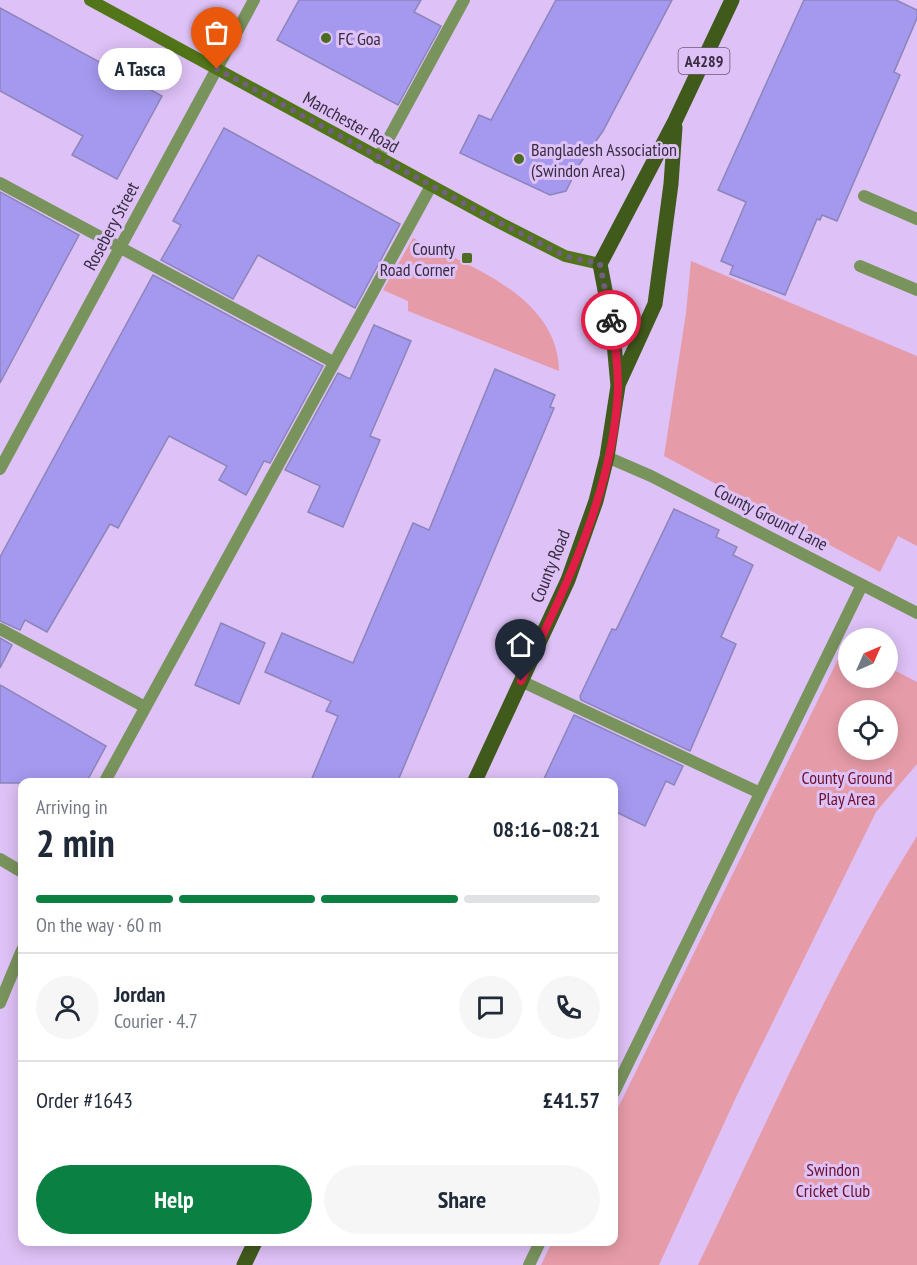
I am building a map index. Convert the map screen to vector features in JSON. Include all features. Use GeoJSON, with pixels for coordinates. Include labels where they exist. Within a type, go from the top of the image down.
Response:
{"type":"FeatureCollection","features":[{"type":"Feature","properties":{"kind":"main road","name":"County Road"},"geometry":{"type":"LineString","coordinates":[[476,778],[568,580],[596,501],[607,457],[618,386],[613,332],[600,264],[675,121],[732,0]]}},
{"type":"Feature","properties":{"kind":"main road","name":"County Road"},"geometry":{"type":"LineString","coordinates":[[618,386],[656,304],[671,184],[675,121]]}},
{"type":"Feature","properties":{"kind":"main road"},"geometry":{"type":"LineString","coordinates":[[244,1265],[253,1246]]}},
{"type":"Feature","properties":{"kind":"street","name":"Manchester Road"},"geometry":{"type":"LineString","coordinates":[[90,0],[378,158],[558,253],[600,264]]}},
{"type":"Feature","properties":{"kind":"street","name":"Rosebery Street"},"geometry":{"type":"LineString","coordinates":[[0,469],[254,0]]}},
{"type":"Feature","properties":{"kind":"street"},"geometry":{"type":"LineString","coordinates":[[378,158],[464,0]]}},
{"type":"Feature","properties":{"kind":"street"},"geometry":{"type":"LineString","coordinates":[[0,183],[333,362]]}},
{"type":"Feature","properties":{"kind":"street"},"geometry":{"type":"LineString","coordinates":[[107,778],[430,186]]}},
{"type":"Feature","properties":{"kind":"street"},"geometry":{"type":"LineString","coordinates":[[864,196],[917,219]]}},
{"type":"Feature","properties":{"kind":"street"},"geometry":{"type":"LineString","coordinates":[[860,267],[917,290]]}},
{"type":"Feature","properties":{"kind":"street","name":"County Ground Lane"},"geometry":{"type":"LineString","coordinates":[[607,457],[651,476],[917,613]]}},
{"type":"Feature","properties":{"kind":"street"},"geometry":{"type":"LineString","coordinates":[[618,1084],[862,585]]}},
{"type":"Feature","properties":{"kind":"street"},"geometry":{"type":"LineString","coordinates":[[0,629],[145,707]]}},
{"type":"Feature","properties":{"kind":"street"},"geometry":{"type":"LineString","coordinates":[[521,681],[760,794]]}},
{"type":"Feature","properties":{"kind":"street"},"geometry":{"type":"LineString","coordinates":[[0,859],[18,870]]}},
{"type":"Feature","properties":{"kind":"street"},"geometry":{"type":"LineString","coordinates":[[0,1003],[18,960]]}},
{"type":"Feature","properties":{"kind":"street"},"geometry":{"type":"LineString","coordinates":[[529,1265],[538,1246]]}},
{"type":"Feature","properties":{"kind":"green space"},"geometry":{"type":"Polygon","coordinates":[[[413,238],[484,273],[527,303],[544,323],[555,345],[559,371],[408,311],[408,301],[383,290],[413,238]]]}},
{"type":"Feature","properties":{"kind":"green space"},"geometry":{"type":"Polygon","coordinates":[[[691,261],[917,356],[917,546],[898,536],[880,572],[664,456],[686,313],[691,261]]]}},
{"type":"Feature","properties":{"kind":"green space","name":"County Ground Play Area"},"geometry":{"type":"Polygon","coordinates":[[[838,659],[838,688],[898,688],[898,672],[917,682],[917,764],[876,812],[738,1093],[659,1265],[541,1265],[550,1246],[618,1246],[618,1108],[838,659]]]}},
{"type":"Feature","properties":{"kind":"green space","name":"Swindon Cricket Club"},"geometry":{"type":"Polygon","coordinates":[[[917,836],[917,1265],[698,1265],[829,994],[857,940],[917,836]]]}},
{"type":"Feature","properties":{"kind":"building"},"geometry":{"type":"Polygon","coordinates":[[[299,0],[421,0],[414,12],[441,26],[398,105],[277,40],[299,0]]]}},
{"type":"Feature","properties":{"kind":"building"},"geometry":{"type":"Polygon","coordinates":[[[556,0],[672,0],[603,131],[579,165],[566,191],[550,195],[460,153],[479,115],[491,120],[556,0]]]}},
{"type":"Feature","properties":{"kind":"building"},"geometry":{"type":"Polygon","coordinates":[[[804,0],[896,0],[917,10],[917,18],[894,72],[900,75],[837,221],[822,215],[820,220],[817,219],[785,295],[730,274],[733,266],[721,261],[746,202],[718,190],[804,0]]]}},
{"type":"Feature","properties":{"kind":"building"},"geometry":{"type":"Polygon","coordinates":[[[0,8],[162,96],[117,179],[72,155],[83,136],[0,91],[0,8]]]}},
{"type":"Feature","properties":{"kind":"building"},"geometry":{"type":"Polygon","coordinates":[[[224,128],[400,224],[355,308],[258,255],[233,299],[161,260],[181,225],[173,221],[224,128]]]}},
{"type":"Feature","properties":{"kind":"building"},"geometry":{"type":"Polygon","coordinates":[[[0,192],[79,235],[0,383],[0,192]]]}},
{"type":"Feature","properties":{"kind":"building"},"geometry":{"type":"Polygon","coordinates":[[[153,275],[323,366],[270,463],[264,461],[246,495],[219,480],[227,466],[169,436],[118,528],[110,524],[47,632],[25,620],[20,630],[0,621],[0,557],[153,275]]]}},
{"type":"Feature","properties":{"kind":"building"},"geometry":{"type":"Polygon","coordinates":[[[374,325],[411,341],[370,436],[380,440],[343,527],[308,512],[320,486],[285,470],[338,373],[350,379],[374,325]]]}},
{"type":"Feature","properties":{"kind":"building"},"geometry":{"type":"Polygon","coordinates":[[[495,369],[555,395],[550,407],[554,408],[399,778],[312,778],[338,716],[326,711],[331,701],[265,672],[282,633],[353,663],[413,523],[429,530],[495,369]]]}},
{"type":"Feature","properties":{"kind":"building"},"geometry":{"type":"Polygon","coordinates":[[[674,509],[719,530],[716,537],[737,547],[733,555],[753,565],[721,637],[736,644],[690,751],[581,700],[580,696],[612,629],[616,630],[674,509]]]}},
{"type":"Feature","properties":{"kind":"building"},"geometry":{"type":"Polygon","coordinates":[[[221,623],[265,643],[239,704],[195,685],[221,623]]]}},
{"type":"Feature","properties":{"kind":"building"},"geometry":{"type":"Polygon","coordinates":[[[0,638],[12,645],[0,668],[0,638]]]}},
{"type":"Feature","properties":{"kind":"building"},"geometry":{"type":"Polygon","coordinates":[[[0,685],[106,746],[89,778],[18,778],[18,783],[0,783],[0,685]]]}},
{"type":"Feature","properties":{"kind":"building"},"geometry":{"type":"Polygon","coordinates":[[[574,715],[683,766],[674,785],[666,781],[645,826],[618,813],[618,778],[544,778],[574,715]]]}},
{"type":"Feature","properties":{"kind":"way so far"},"geometry":{"type":"LineString","coordinates":[[217,69],[502,224],[565,256],[600,264],[611,320]]}},
{"type":"Feature","properties":{"kind":"place","name":"FC Goa"},"geometry":{"type":"Point","coordinates":[326,38]}},
{"type":"Feature","properties":{"kind":"place","name":"A Tasca"},"geometry":{"type":"Point","coordinates":[217,69]}},
{"type":"Feature","properties":{"kind":"place","name":"Bangladesh Association (Swindon Area)"},"geometry":{"type":"Point","coordinates":[519,159]}},
{"type":"Feature","properties":{"kind":"place","name":"County Road Corner"},"geometry":{"type":"Point","coordinates":[467,258]}},
{"type":"Feature","properties":{"kind":"route"},"geometry":{"type":"LineString","coordinates":[[521,681],[568,580],[596,501],[607,457],[618,386],[611,320]]}}]}
